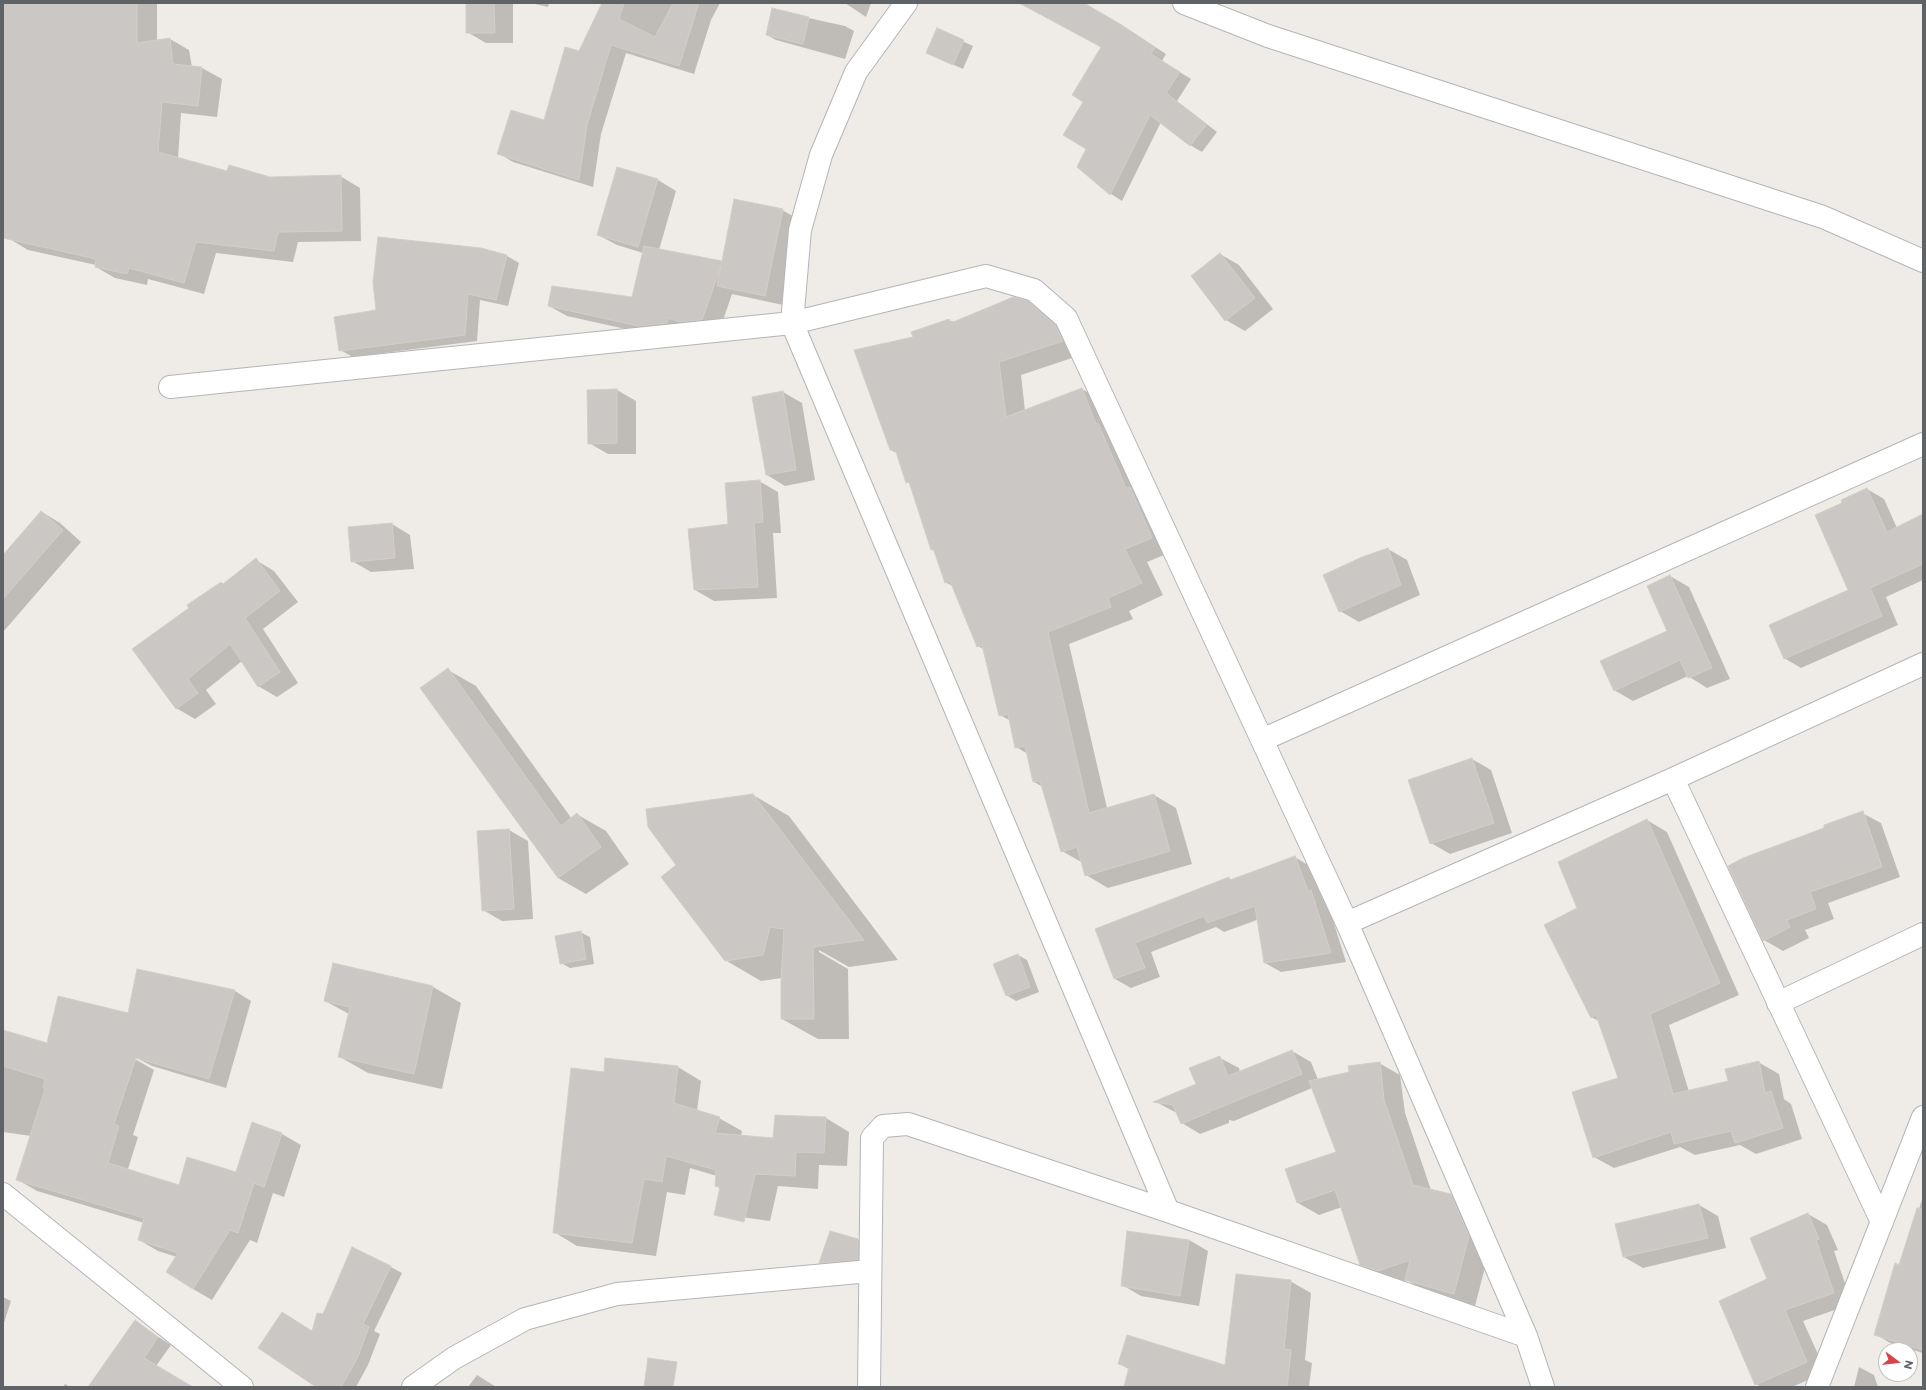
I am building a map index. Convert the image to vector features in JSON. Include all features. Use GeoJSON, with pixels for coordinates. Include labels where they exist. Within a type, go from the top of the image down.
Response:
{"type":"FeatureCollection","features":[{"type":"Feature","properties":{"kind":"street"},"geometry":{"type":"LineString","coordinates":[[906,3],[856,72],[821,155],[800,230],[792,323],[1168,1210]]}},
{"type":"Feature","properties":{"kind":"street"},"geometry":{"type":"LineString","coordinates":[[1184,3],[1268,36],[1823,217],[1923,261]]}},
{"type":"Feature","properties":{"kind":"street"},"geometry":{"type":"LineString","coordinates":[[170,386],[792,323],[986,276],[1034,290],[1066,318],[1262,740],[1346,924],[1526,1336],[1543,1387]]}},
{"type":"Feature","properties":{"kind":"street"},"geometry":{"type":"LineString","coordinates":[[1262,740],[1923,444]]}},
{"type":"Feature","properties":{"kind":"street"},"geometry":{"type":"LineString","coordinates":[[1346,924],[1672,779],[1923,664]]}},
{"type":"Feature","properties":{"kind":"street"},"geometry":{"type":"LineString","coordinates":[[1672,779],[1882,1222]]}},
{"type":"Feature","properties":{"kind":"street"},"geometry":{"type":"LineString","coordinates":[[1778,1003],[1923,934]]}},
{"type":"Feature","properties":{"kind":"street"},"geometry":{"type":"LineString","coordinates":[[1817,1387],[1923,1117]]}},
{"type":"Feature","properties":{"kind":"street"},"geometry":{"type":"LineString","coordinates":[[869,1387],[872,1138],[883,1126],[908,1124],[1168,1210],[1526,1336]]}},
{"type":"Feature","properties":{"kind":"street"},"geometry":{"type":"LineString","coordinates":[[3,1194],[242,1387]]}},
{"type":"Feature","properties":{"kind":"street"},"geometry":{"type":"LineString","coordinates":[[413,1387],[454,1358],[525,1319],[617,1294],[870,1271]]}},
{"type":"Feature","properties":{"kind":"building"},"geometry":{"type":"Polygon","coordinates":[[[3,3],[137,3],[137,43],[170,38],[173,64],[202,67],[198,106],[162,102],[158,152],[227,171],[229,165],[270,177],[341,175],[342,231],[278,232],[274,251],[196,242],[184,283],[129,268],[127,274],[95,267],[96,259],[3,238],[3,3]]]}},
{"type":"Feature","properties":{"kind":"building"},"geometry":{"type":"Polygon","coordinates":[[[466,3],[494,3],[495,33],[466,33],[466,3]]]}},
{"type":"Feature","properties":{"kind":"building"},"geometry":{"type":"Polygon","coordinates":[[[602,3],[624,3],[619,19],[655,37],[673,3],[699,3],[679,66],[611,45],[587,125],[579,180],[497,154],[511,110],[544,120],[565,47],[579,51],[602,3]]]}},
{"type":"Feature","properties":{"kind":"building"},"geometry":{"type":"Polygon","coordinates":[[[1019,3],[1084,3],[1120,24],[1155,47],[1151,54],[1180,72],[1166,93],[1206,125],[1190,146],[1150,115],[1110,195],[1077,167],[1086,149],[1063,135],[1083,102],[1072,95],[1101,47],[1019,3]]]}},
{"type":"Feature","properties":{"kind":"building"},"geometry":{"type":"Polygon","coordinates":[[[772,8],[809,17],[803,44],[766,35],[772,8]]]}},
{"type":"Feature","properties":{"kind":"building"},"geometry":{"type":"Polygon","coordinates":[[[937,28],[964,40],[953,65],[926,53],[937,28]]]}},
{"type":"Feature","properties":{"kind":"building"},"geometry":{"type":"Polygon","coordinates":[[[617,167],[658,179],[638,247],[597,235],[617,167]]]}},
{"type":"Feature","properties":{"kind":"building"},"geometry":{"type":"Polygon","coordinates":[[[734,199],[783,209],[765,296],[717,286],[721,266],[702,320],[680,322],[668,318],[667,323],[639,326],[548,306],[552,286],[632,297],[644,246],[722,261],[734,199]]]}},
{"type":"Feature","properties":{"kind":"building"},"geometry":{"type":"Polygon","coordinates":[[[378,237],[481,248],[507,255],[496,300],[468,294],[465,335],[339,351],[334,317],[376,310],[373,282],[378,237]]]}},
{"type":"Feature","properties":{"kind":"building"},"geometry":{"type":"Polygon","coordinates":[[[1220,253],[1255,298],[1225,321],[1191,276],[1220,253]]]}},
{"type":"Feature","properties":{"kind":"building"},"geometry":{"type":"Polygon","coordinates":[[[1013,297],[1028,301],[1056,326],[1063,341],[999,362],[1006,417],[1082,388],[1096,424],[1098,423],[1126,488],[1130,487],[1152,538],[1125,549],[1142,583],[1108,598],[1111,607],[1048,632],[1089,813],[1154,794],[1170,851],[1085,876],[1077,847],[1061,852],[1040,781],[1033,782],[1025,746],[1015,748],[1008,714],[999,716],[982,645],[977,647],[950,581],[945,583],[933,548],[931,550],[909,482],[906,483],[895,449],[890,450],[854,350],[913,337],[911,332],[949,319],[951,323],[1013,297]]]}},
{"type":"Feature","properties":{"kind":"building"},"geometry":{"type":"Polygon","coordinates":[[[617,389],[617,443],[588,444],[587,390],[617,389]]]}},
{"type":"Feature","properties":{"kind":"building"},"geometry":{"type":"Polygon","coordinates":[[[783,391],[796,470],[766,475],[752,397],[783,391]]]}},
{"type":"Feature","properties":{"kind":"building"},"geometry":{"type":"Polygon","coordinates":[[[760,480],[763,522],[754,523],[758,587],[694,590],[688,529],[728,524],[725,483],[760,480]]]}},
{"type":"Feature","properties":{"kind":"building"},"geometry":{"type":"Polygon","coordinates":[[[1867,488],[1887,532],[1923,514],[1923,564],[1870,588],[1882,616],[1784,659],[1769,625],[1848,590],[1815,515],[1842,503],[1841,500],[1867,488]]]}},
{"type":"Feature","properties":{"kind":"building"},"geometry":{"type":"Polygon","coordinates":[[[41,511],[63,530],[3,599],[3,555],[41,511]]]}},
{"type":"Feature","properties":{"kind":"building"},"geometry":{"type":"Polygon","coordinates":[[[392,523],[395,558],[351,562],[348,527],[392,523]]]}},
{"type":"Feature","properties":{"kind":"building"},"geometry":{"type":"Polygon","coordinates":[[[1388,548],[1401,585],[1339,612],[1323,575],[1362,557],[1388,548]]]}},
{"type":"Feature","properties":{"kind":"building"},"geometry":{"type":"Polygon","coordinates":[[[256,558],[280,591],[245,618],[280,672],[258,687],[230,644],[188,679],[198,693],[176,709],[132,649],[189,608],[187,605],[221,582],[223,584],[256,558]]]}},
{"type":"Feature","properties":{"kind":"building"},"geometry":{"type":"Polygon","coordinates":[[[1670,575],[1712,668],[1688,678],[1680,660],[1614,691],[1600,661],[1667,631],[1647,586],[1670,575]]]}},
{"type":"Feature","properties":{"kind":"building"},"geometry":{"type":"Polygon","coordinates":[[[448,668],[561,826],[577,813],[601,847],[558,878],[420,688],[448,668]]]}},
{"type":"Feature","properties":{"kind":"building"},"geometry":{"type":"Polygon","coordinates":[[[1472,758],[1494,823],[1430,844],[1408,780],[1472,758]]]}},
{"type":"Feature","properties":{"kind":"building"},"geometry":{"type":"Polygon","coordinates":[[[753,794],[864,940],[813,947],[814,1019],[781,1019],[781,982],[784,929],[770,927],[763,955],[725,961],[661,877],[676,865],[648,827],[646,809],[753,794]]]}},
{"type":"Feature","properties":{"kind":"building"},"geometry":{"type":"Polygon","coordinates":[[[1863,811],[1882,867],[1810,892],[1816,909],[1787,920],[1790,927],[1763,941],[1728,866],[1743,858],[1824,828],[1824,825],[1863,811]]]}},
{"type":"Feature","properties":{"kind":"building"},"geometry":{"type":"Polygon","coordinates":[[[1647,819],[1720,983],[1650,1014],[1673,1094],[1728,1081],[1725,1069],[1759,1061],[1765,1093],[1771,1091],[1783,1128],[1735,1143],[1731,1131],[1674,1144],[1671,1132],[1593,1158],[1572,1092],[1618,1078],[1596,1015],[1591,1018],[1544,925],[1577,908],[1558,862],[1647,819]]]}},
{"type":"Feature","properties":{"kind":"building"},"geometry":{"type":"Polygon","coordinates":[[[509,829],[514,909],[482,911],[477,831],[509,829]]]}},
{"type":"Feature","properties":{"kind":"building"},"geometry":{"type":"Polygon","coordinates":[[[1295,856],[1308,891],[1311,890],[1331,953],[1264,963],[1255,906],[1207,923],[1204,916],[1135,943],[1145,968],[1114,979],[1095,929],[1229,877],[1230,880],[1295,856]]]}},
{"type":"Feature","properties":{"kind":"building"},"geometry":{"type":"Polygon","coordinates":[[[581,931],[586,959],[560,964],[555,936],[581,931]]]}},
{"type":"Feature","properties":{"kind":"building"},"geometry":{"type":"Polygon","coordinates":[[[1018,954],[1030,987],[1006,996],[993,964],[1018,954]]]}},
{"type":"Feature","properties":{"kind":"building"},"geometry":{"type":"Polygon","coordinates":[[[333,963],[433,986],[414,1074],[338,1057],[350,1007],[324,1001],[333,963]]]}},
{"type":"Feature","properties":{"kind":"building"},"geometry":{"type":"Polygon","coordinates":[[[137,969],[235,990],[209,1079],[136,1058],[114,1124],[119,1126],[108,1163],[179,1185],[187,1157],[236,1172],[252,1122],[282,1133],[264,1187],[254,1183],[238,1233],[230,1230],[193,1289],[166,1272],[178,1253],[138,1240],[144,1218],[16,1180],[45,1089],[43,1088],[45,1079],[3,1066],[3,1030],[47,1043],[58,996],[128,1013],[137,969]]]}},
{"type":"Feature","properties":{"kind":"building"},"geometry":{"type":"Polygon","coordinates":[[[1292,1050],[1302,1074],[1214,1110],[1210,1110],[1210,1112],[1181,1124],[1173,1105],[1153,1102],[1196,1084],[1189,1068],[1220,1056],[1228,1076],[1292,1050]]]}},
{"type":"Feature","properties":{"kind":"building"},"geometry":{"type":"Polygon","coordinates":[[[605,1058],[678,1066],[674,1103],[720,1117],[715,1133],[773,1138],[775,1115],[826,1117],[824,1153],[796,1152],[795,1176],[755,1174],[744,1222],[714,1215],[720,1187],[715,1186],[716,1170],[666,1156],[662,1182],[644,1179],[632,1243],[553,1233],[571,1068],[604,1072],[605,1058]]]}},
{"type":"Feature","properties":{"kind":"building"},"geometry":{"type":"Polygon","coordinates":[[[1380,1062],[1384,1100],[1413,1185],[1451,1194],[1469,1236],[1454,1294],[1405,1280],[1410,1260],[1378,1271],[1360,1265],[1335,1190],[1297,1203],[1285,1169],[1336,1152],[1309,1081],[1349,1072],[1348,1066],[1380,1062]]]}},
{"type":"Feature","properties":{"kind":"building"},"geometry":{"type":"Polygon","coordinates":[[[1699,1204],[1708,1238],[1623,1257],[1615,1224],[1699,1204]]]}},
{"type":"Feature","properties":{"kind":"building"},"geometry":{"type":"Polygon","coordinates":[[[1917,1208],[1923,1209],[1923,1350],[1918,1348],[1918,1342],[1897,1342],[1874,1335],[1895,1263],[1899,1265],[1917,1208]]]}},
{"type":"Feature","properties":{"kind":"building"},"geometry":{"type":"Polygon","coordinates":[[[1808,1213],[1819,1239],[1816,1240],[1834,1293],[1785,1310],[1807,1362],[1755,1385],[1719,1301],[1767,1279],[1750,1238],[1808,1213]]]}},
{"type":"Feature","properties":{"kind":"building"},"geometry":{"type":"Polygon","coordinates":[[[830,1231],[858,1239],[858,1260],[819,1263],[830,1231]]]}},
{"type":"Feature","properties":{"kind":"building"},"geometry":{"type":"Polygon","coordinates":[[[1127,1231],[1189,1240],[1180,1296],[1121,1286],[1127,1231]]]}},
{"type":"Feature","properties":{"kind":"building"},"geometry":{"type":"Polygon","coordinates":[[[352,1247],[391,1266],[363,1324],[369,1327],[357,1359],[341,1387],[316,1387],[258,1348],[282,1312],[312,1331],[317,1313],[323,1314],[352,1247]]]}},
{"type":"Feature","properties":{"kind":"building"},"geometry":{"type":"Polygon","coordinates":[[[1236,1274],[1291,1280],[1284,1349],[1291,1350],[1287,1387],[1124,1387],[1129,1367],[1118,1364],[1127,1335],[1225,1365],[1236,1274]]]}},
{"type":"Feature","properties":{"kind":"building"},"geometry":{"type":"Polygon","coordinates":[[[135,1320],[158,1337],[144,1358],[193,1387],[88,1387],[135,1320]]]}},
{"type":"Feature","properties":{"kind":"building"},"geometry":{"type":"Polygon","coordinates":[[[648,1358],[677,1362],[673,1387],[644,1387],[648,1358]]]}}]}
